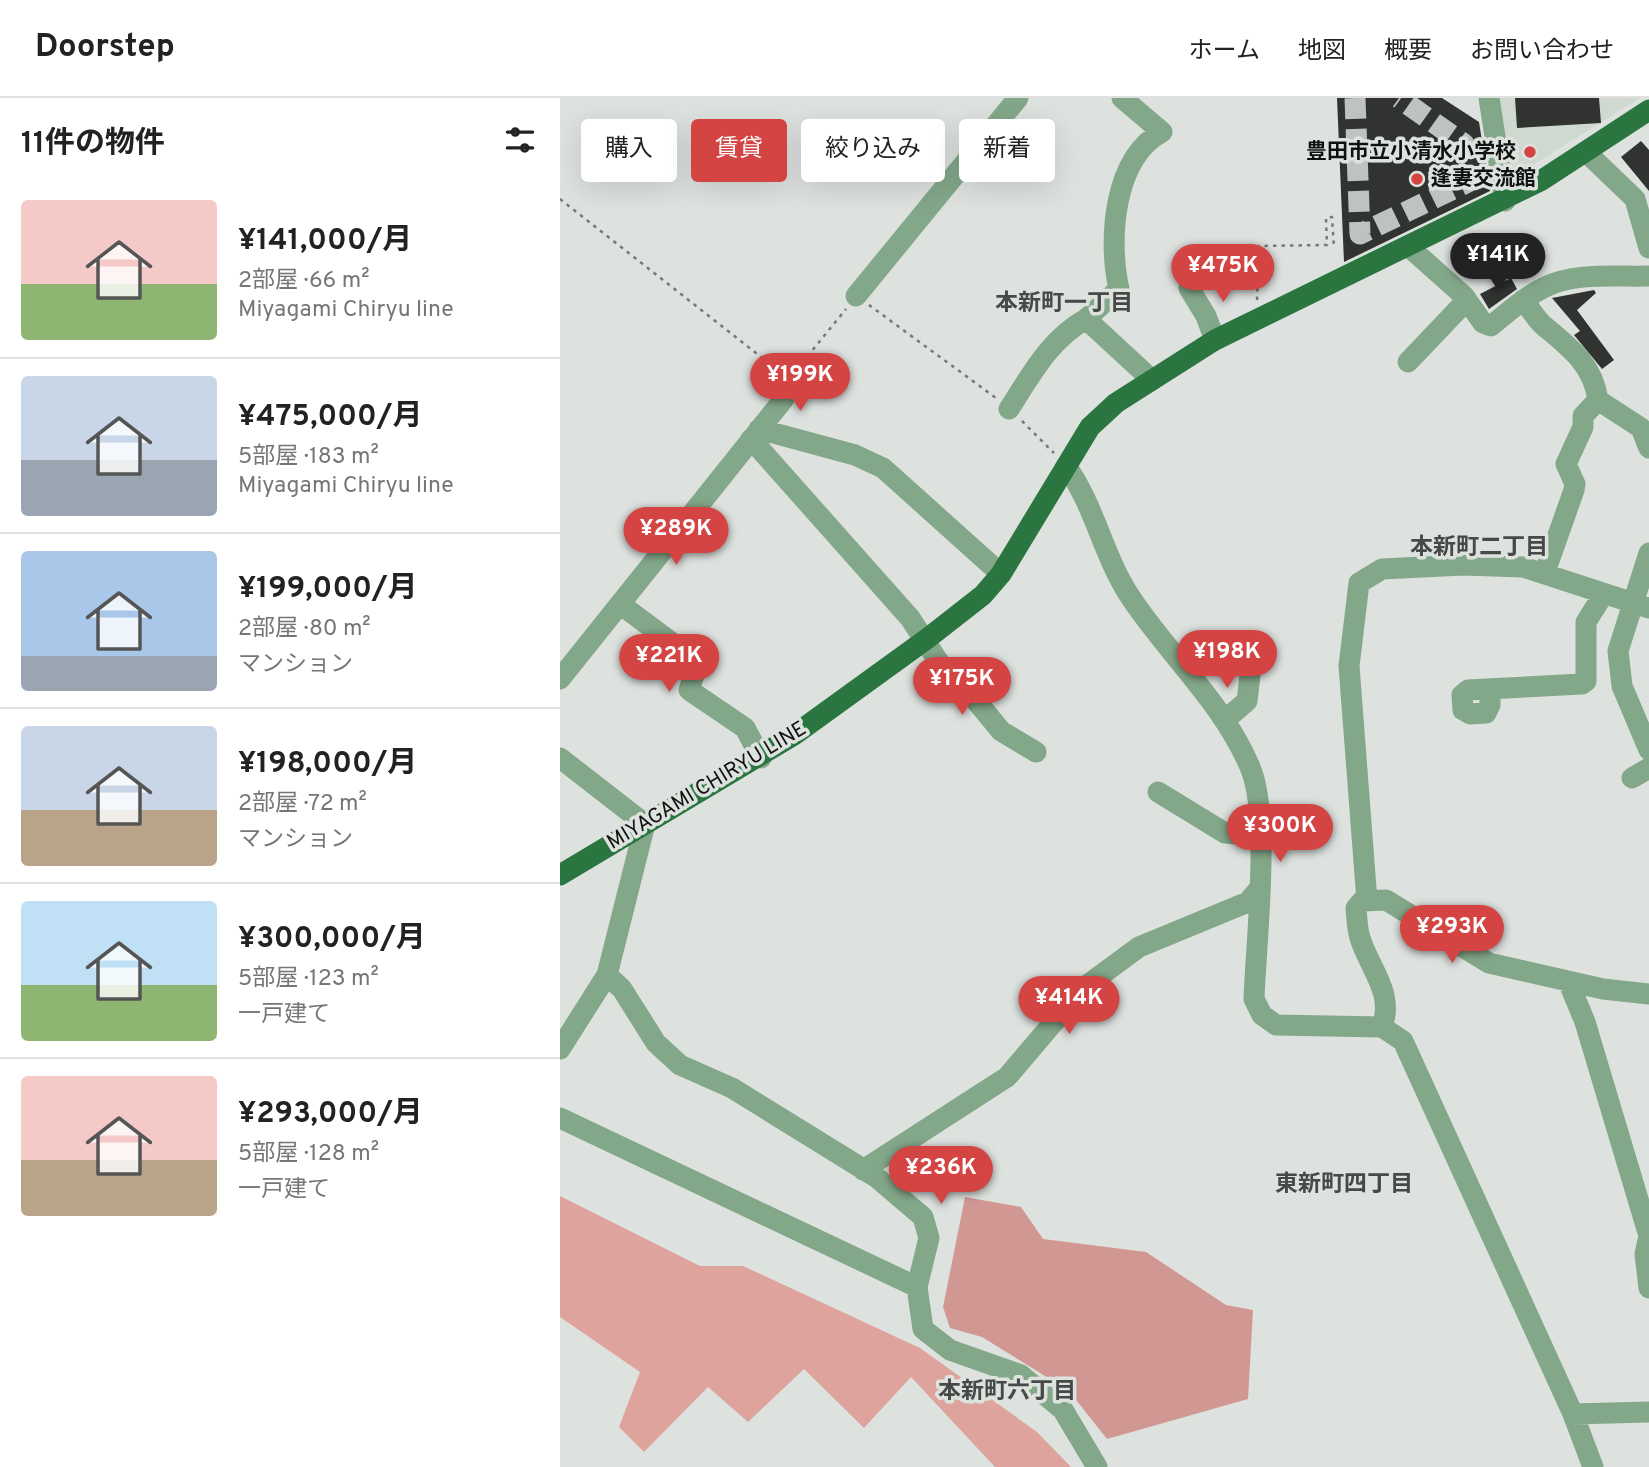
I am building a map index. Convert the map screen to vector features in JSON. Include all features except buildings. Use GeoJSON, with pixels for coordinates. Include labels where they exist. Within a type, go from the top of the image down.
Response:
{"type":"FeatureCollection","features":[{"type":"Feature","properties":{"kind":"main road","name":"MIYAGAMI CHIRYU LINE"},"geometry":{"type":"LineString","coordinates":[[560,875],[761,758],[983,595],[1001,574],[1096,421],[1116,403],[1215,340],[1505,201],[1649,110]]}},
{"type":"Feature","properties":{"kind":"street"},"geometry":{"type":"LineString","coordinates":[[856,296],[1018,98]]}},
{"type":"Feature","properties":{"kind":"street"},"geometry":{"type":"LineString","coordinates":[[1009,409],[1044,356],[1066,330],[1086,319],[1119,289],[1112,257],[1118,198],[1123,181],[1150,139],[1162,132],[1122,98]]}},
{"type":"Feature","properties":{"kind":"street"},"geometry":{"type":"LineString","coordinates":[[1489,98],[1497,166],[1505,201]]}},
{"type":"Feature","properties":{"kind":"street"},"geometry":{"type":"LineString","coordinates":[[1586,152],[1635,199],[1649,248]]}},
{"type":"Feature","properties":{"kind":"street"},"geometry":{"type":"LineString","coordinates":[[1409,247],[1467,300],[1483,323],[1491,326],[1523,300],[1546,286],[1567,280],[1649,276]]}},
{"type":"Feature","properties":{"kind":"street"},"geometry":{"type":"LineString","coordinates":[[1189,288],[1206,316],[1215,340]]}},
{"type":"Feature","properties":{"kind":"street"},"geometry":{"type":"LineString","coordinates":[[1408,362],[1467,300]]}},
{"type":"Feature","properties":{"kind":"street"},"geometry":{"type":"LineString","coordinates":[[1523,300],[1544,326],[1564,339],[1583,363],[1596,387],[1598,400],[1641,428],[1649,448]]}},
{"type":"Feature","properties":{"kind":"street"},"geometry":{"type":"LineString","coordinates":[[1086,319],[1152,380]]}},
{"type":"Feature","properties":{"kind":"street"},"geometry":{"type":"LineString","coordinates":[[560,679],[783,400],[789,388],[789,376]]}},
{"type":"Feature","properties":{"kind":"street"},"geometry":{"type":"LineString","coordinates":[[1545,572],[1574,490],[1567,461],[1583,427],[1583,416],[1598,400]]}},
{"type":"Feature","properties":{"kind":"street"},"geometry":{"type":"LineString","coordinates":[[755,434],[855,455],[883,468],[1001,574]]}},
{"type":"Feature","properties":{"kind":"street"},"geometry":{"type":"LineString","coordinates":[[755,434],[925,640],[944,670],[969,692],[1001,731],[1036,752]]}},
{"type":"Feature","properties":{"kind":"street"},"geometry":{"type":"LineString","coordinates":[[1066,466],[1083,493],[1111,564],[1132,599],[1225,720],[1251,769],[1260,836],[1254,999],[1262,1015],[1276,1026],[1382,1027],[1403,1041],[1573,1414],[1593,1467]]}},
{"type":"Feature","properties":{"kind":"street"},"geometry":{"type":"LineString","coordinates":[[1649,553],[1641,605],[1618,651],[1622,686],[1649,750]]}},
{"type":"Feature","properties":{"kind":"street"},"geometry":{"type":"LineString","coordinates":[[1367,901],[1349,666],[1359,583],[1382,569],[1462,565],[1523,567],[1641,605]]}},
{"type":"Feature","properties":{"kind":"street"},"geometry":{"type":"LineString","coordinates":[[1490,689],[1583,684],[1586,681],[1586,622],[1603,594]]}},
{"type":"Feature","properties":{"kind":"street"},"geometry":{"type":"LineString","coordinates":[[620,604],[691,657],[695,672],[689,690],[745,728],[761,758]]}},
{"type":"Feature","properties":{"kind":"street"},"geometry":{"type":"LineString","coordinates":[[1225,720],[1247,701],[1251,667]]}},
{"type":"Feature","properties":{"kind":"street"},"geometry":{"type":"LineString","coordinates":[[560,758],[645,824],[607,975],[560,1049]]}},
{"type":"Feature","properties":{"kind":"street"},"geometry":{"type":"LineString","coordinates":[[1158,792],[1225,833],[1260,836]]}},
{"type":"Feature","properties":{"kind":"street"},"geometry":{"type":"LineString","coordinates":[[863,1170],[1007,1077],[1082,989],[1139,947],[1248,902],[1258,890]]}},
{"type":"Feature","properties":{"kind":"street"},"geometry":{"type":"LineString","coordinates":[[1382,1027],[1388,1010],[1386,999],[1360,938],[1356,908],[1362,901],[1386,900],[1489,963],[1620,992],[1649,993]]}},
{"type":"Feature","properties":{"kind":"street"},"geometry":{"type":"LineString","coordinates":[[607,975],[622,989],[656,1043],[680,1065],[732,1088],[902,1196],[923,1217],[929,1238],[917,1287],[923,1329],[950,1350],[1021,1375],[1063,1410],[1097,1467]]}},
{"type":"Feature","properties":{"kind":"street"},"geometry":{"type":"LineString","coordinates":[[1568,981],[1587,1028],[1646,1215],[1649,1236],[1645,1254],[1649,1289]]}},
{"type":"Feature","properties":{"kind":"street"},"geometry":{"type":"LineString","coordinates":[[560,1118],[917,1287]]}},
{"type":"Feature","properties":{"kind":"street"},"geometry":{"type":"LineString","coordinates":[[1573,1414],[1649,1412]]}},
{"type":"Feature","properties":{"kind":"path"},"geometry":{"type":"LineString","coordinates":[[560,199],[789,376],[856,296],[1009,409],[1066,466]]}},
{"type":"Feature","properties":{"kind":"path"},"geometry":{"type":"LineString","coordinates":[[1257,300],[1259,246],[1327,245],[1326,218],[1332,217],[1334,248]]}},
{"type":"Feature","properties":{"kind":"shaded area","name":"豊田市立小清水小学校"},"geometry":{"type":"Polygon","coordinates":[[[1491,98],[1640,98],[1511,179],[1491,98]]]}},
{"type":"Feature","properties":{"kind":"shaded area"},"geometry":{"type":"Polygon","coordinates":[[[560,1196],[700,1266],[743,1266],[920,1348],[1037,1432],[1071,1467],[995,1467],[911,1377],[864,1428],[804,1369],[748,1422],[708,1387],[644,1452],[619,1427],[640,1372],[560,1317],[560,1196]]]}},
{"type":"Feature","properties":{"kind":"shaded area"},"geometry":{"type":"Polygon","coordinates":[[[965,1197],[1021,1207],[1043,1239],[1146,1252],[1226,1305],[1253,1310],[1248,1399],[1107,1439],[1069,1391],[982,1337],[950,1328],[943,1307],[965,1197]]]}},
{"type":"Feature","properties":{"kind":"tunnel"},"geometry":{"type":"LineString","coordinates":[[1355,98],[1360,234],[1468,182],[1464,144],[1399,98]]}},
{"type":"Feature","properties":{"kind":"place","name":"豊田市立小清水小学校"},"geometry":{"type":"Point","coordinates":[1530,152]}},
{"type":"Feature","properties":{"kind":"place","name":"逢妻交流館"},"geometry":{"type":"Point","coordinates":[1417,179]}},
{"type":"Feature","properties":{"kind":"district","name":"本新町一丁目"},"geometry":{"type":"Point","coordinates":[1064,304]}},
{"type":"Feature","properties":{"kind":"district","name":"本新町二丁目"},"geometry":{"type":"Point","coordinates":[1479,548]}},
{"type":"Feature","properties":{"kind":"district","name":"東新町四丁目"},"geometry":{"type":"Point","coordinates":[1344,1185]}},
{"type":"Feature","properties":{"kind":"district","name":"本新町六丁目"},"geometry":{"type":"Point","coordinates":[1007,1392]}}]}
